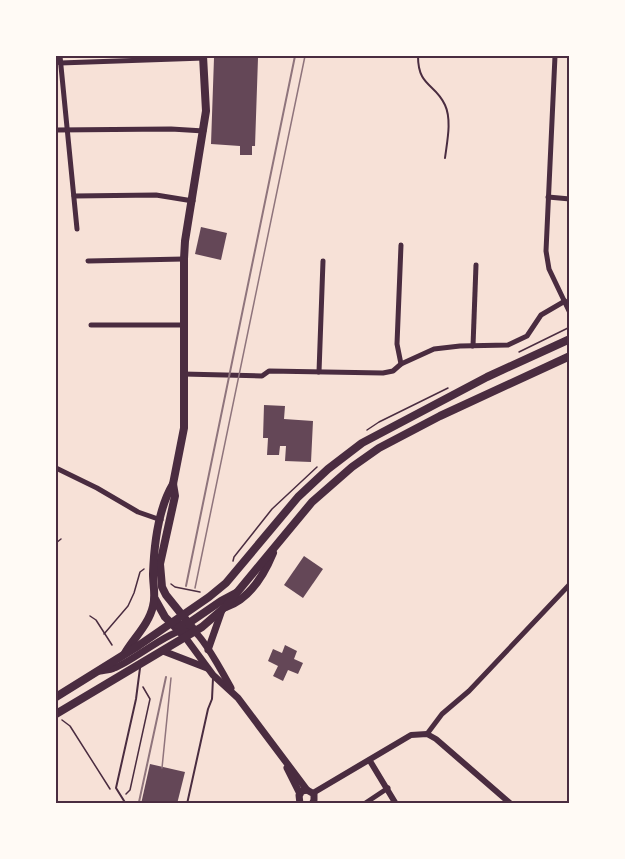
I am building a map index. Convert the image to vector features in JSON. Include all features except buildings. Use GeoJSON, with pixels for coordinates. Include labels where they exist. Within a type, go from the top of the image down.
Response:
{"type":"FeatureCollection","features":[{"type":"Feature","properties":{"kind":"highway"},"geometry":{"type":"LineString","coordinates":[[56,697],[209,597],[226,583],[298,497],[328,469],[362,443],[487,377],[570,339]]}},
{"type":"Feature","properties":{"kind":"highway"},"geometry":{"type":"LineString","coordinates":[[223,609],[312,502],[352,467],[379,448],[440,416],[570,356]]}},
{"type":"Feature","properties":{"kind":"highway"},"geometry":{"type":"LineString","coordinates":[[56,717],[141,662],[163,651],[182,634],[240,600],[268,565],[278,541]]}},
{"type":"Feature","properties":{"kind":"main road"},"geometry":{"type":"LineString","coordinates":[[125,653],[148,618],[155,599],[154,561],[165,521],[175,496],[173,484],[184,428],[184,259],[204,131],[206,101],[203,57]]}},
{"type":"Feature","properties":{"kind":"main road"},"geometry":{"type":"LineString","coordinates":[[165,521],[160,564],[170,602],[208,650],[234,693],[310,791],[315,800],[312,804]]}},
{"type":"Feature","properties":{"kind":"main road"},"geometry":{"type":"LineString","coordinates":[[192,628],[220,601],[236,593]]}},
{"type":"Feature","properties":{"kind":"main road"},"geometry":{"type":"LineString","coordinates":[[155,599],[161,611],[211,672],[234,693]]}},
{"type":"Feature","properties":{"kind":"main road"},"geometry":{"type":"LineString","coordinates":[[208,650],[223,609]]}},
{"type":"Feature","properties":{"kind":"main road"},"geometry":{"type":"LineString","coordinates":[[171,622],[192,628]]}},
{"type":"Feature","properties":{"kind":"main road"},"geometry":{"type":"LineString","coordinates":[[98,671],[115,668],[182,634]]}},
{"type":"Feature","properties":{"kind":"main road"},"geometry":{"type":"LineString","coordinates":[[163,651],[211,672]]}},
{"type":"Feature","properties":{"kind":"main road"},"geometry":{"type":"LineString","coordinates":[[280,752],[300,794],[298,798],[300,804]]}},
{"type":"Feature","properties":{"kind":"main road"},"geometry":{"type":"LineString","coordinates":[[300,794],[310,791]]}},
{"type":"Feature","properties":{"kind":"street"},"geometry":{"type":"LineString","coordinates":[[60,56],[77,229]]}},
{"type":"Feature","properties":{"kind":"street"},"geometry":{"type":"LineString","coordinates":[[555,56],[546,260],[570,313]]}},
{"type":"Feature","properties":{"kind":"street"},"geometry":{"type":"LineString","coordinates":[[60,63],[203,57]]}},
{"type":"Feature","properties":{"kind":"street"},"geometry":{"type":"LineString","coordinates":[[56,130],[204,131]]}},
{"type":"Feature","properties":{"kind":"street"},"geometry":{"type":"LineString","coordinates":[[74,196],[156,195],[193,201]]}},
{"type":"Feature","properties":{"kind":"street"},"geometry":{"type":"LineString","coordinates":[[548,197],[570,199]]}},
{"type":"Feature","properties":{"kind":"street"},"geometry":{"type":"LineString","coordinates":[[401,245],[397,344],[401,364]]}},
{"type":"Feature","properties":{"kind":"street"},"geometry":{"type":"LineString","coordinates":[[88,261],[184,259]]}},
{"type":"Feature","properties":{"kind":"street"},"geometry":{"type":"LineString","coordinates":[[320,372],[323,261]]}},
{"type":"Feature","properties":{"kind":"street"},"geometry":{"type":"LineString","coordinates":[[473,345],[476,265]]}},
{"type":"Feature","properties":{"kind":"street"},"geometry":{"type":"LineString","coordinates":[[183,374],[262,376],[269,371],[382,373],[393,371],[401,364],[434,349],[473,345],[508,345],[527,336],[541,315],[565,302]]}},
{"type":"Feature","properties":{"kind":"street"},"geometry":{"type":"LineString","coordinates":[[90,325],[183,325]]}},
{"type":"Feature","properties":{"kind":"street"},"geometry":{"type":"LineString","coordinates":[[56,468],[138,512],[165,521]]}},
{"type":"Feature","properties":{"kind":"street"},"geometry":{"type":"LineString","coordinates":[[427,734],[442,714],[469,691],[570,584]]}},
{"type":"Feature","properties":{"kind":"street"},"geometry":{"type":"LineString","coordinates":[[310,791],[370,761],[411,735],[427,734],[436,739],[511,804]]}},
{"type":"Feature","properties":{"kind":"street"},"geometry":{"type":"LineString","coordinates":[[370,761],[396,804]]}},
{"type":"Feature","properties":{"kind":"street"},"geometry":{"type":"LineString","coordinates":[[364,804],[388,788]]}},
{"type":"Feature","properties":{"kind":"lane"},"geometry":{"type":"LineString","coordinates":[[418,56],[420,74],[446,107],[448,137],[445,158]]}},
{"type":"Feature","properties":{"kind":"lane"},"geometry":{"type":"LineString","coordinates":[[126,804],[116,788],[136,699],[141,662]]}},
{"type":"Feature","properties":{"kind":"lane"},"geometry":{"type":"LineString","coordinates":[[187,804],[212,699],[211,672]]}},
{"type":"Feature","properties":{"kind":"path"},"geometry":{"type":"LineString","coordinates":[[56,543],[60,539]]}},
{"type":"Feature","properties":{"kind":"path"},"geometry":{"type":"LineString","coordinates":[[232,565],[234,557],[241,549]]}},
{"type":"Feature","properties":{"kind":"path"},"geometry":{"type":"LineString","coordinates":[[104,634],[128,606],[140,572],[149,568]]}},
{"type":"Feature","properties":{"kind":"path"},"geometry":{"type":"LineString","coordinates":[[165,584],[203,591]]}},
{"type":"Feature","properties":{"kind":"path"},"geometry":{"type":"LineString","coordinates":[[90,616],[96,620],[112,645]]}},
{"type":"Feature","properties":{"kind":"path"},"geometry":{"type":"LineString","coordinates":[[121,796],[130,790],[150,699],[142,686]]}},
{"type":"Feature","properties":{"kind":"path"},"geometry":{"type":"LineString","coordinates":[[56,717],[64,720],[70,726],[111,791]]}},
{"type":"Feature","properties":{"kind":"tram line"},"geometry":{"type":"LineString","coordinates":[[195,588],[305,56]]}},
{"type":"Feature","properties":{"kind":"tram line"},"geometry":{"type":"LineString","coordinates":[[162,768],[171,678]]}},
{"type":"Feature","properties":{"kind":"railway"},"geometry":{"type":"LineString","coordinates":[[186,586],[295,56]]}},
{"type":"Feature","properties":{"kind":"railway"},"geometry":{"type":"LineString","coordinates":[[139,802],[166,677]]}}]}
